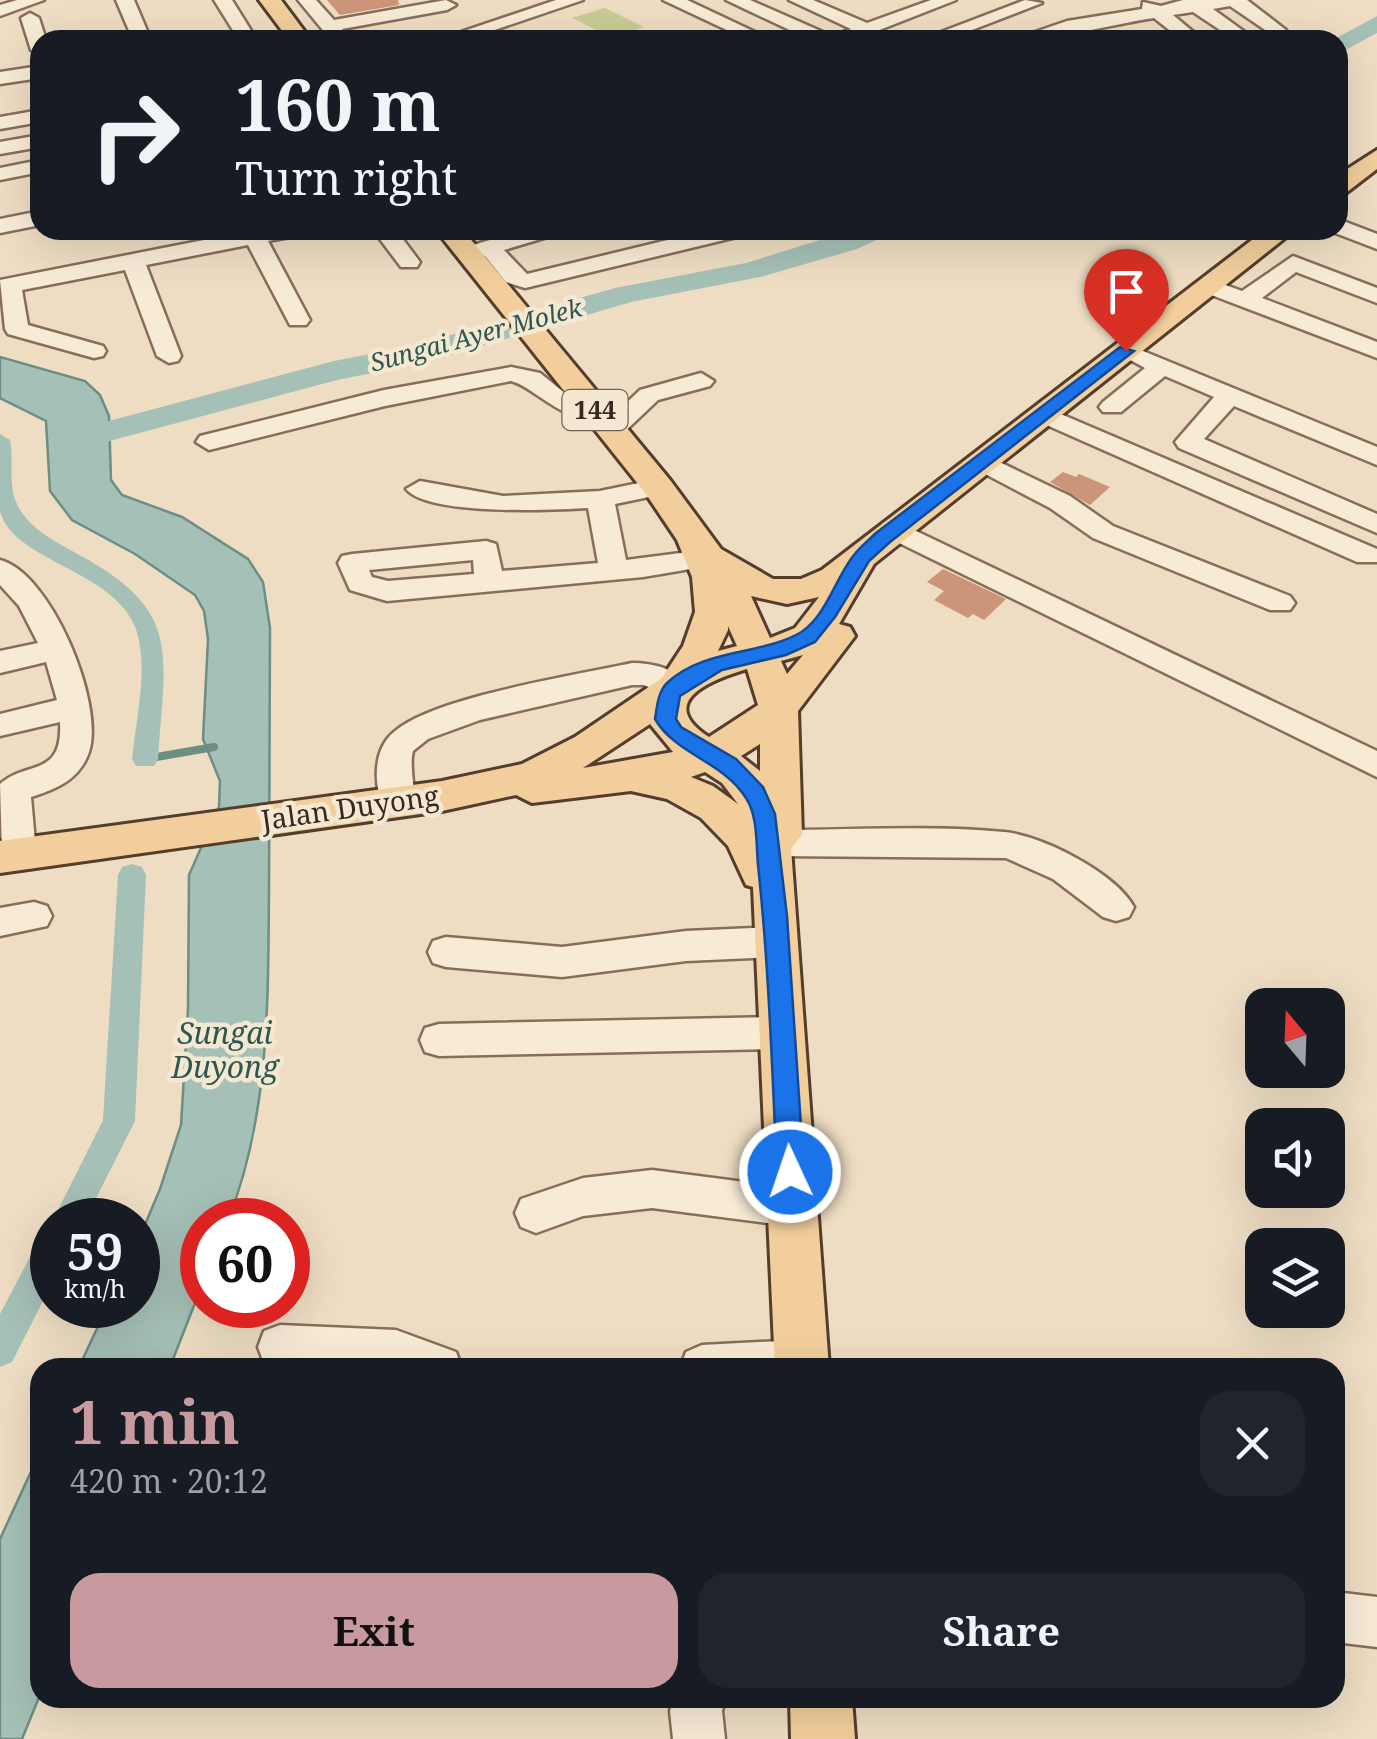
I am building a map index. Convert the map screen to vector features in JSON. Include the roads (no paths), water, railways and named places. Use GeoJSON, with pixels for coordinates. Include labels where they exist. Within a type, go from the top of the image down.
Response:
{"type":"FeatureCollection","features":[{"type":"Feature","properties":{"kind":"main road"},"geometry":{"type":"LineString","coordinates":[[248,4],[287,30]]}},
{"type":"Feature","properties":{"kind":"main road"},"geometry":{"type":"LineString","coordinates":[[1348,179],[1377,157]]}},
{"type":"Feature","properties":{"kind":"main road"},"geometry":{"type":"LineString","coordinates":[[704,554],[744,581],[778,594],[817,588],[1269,240]]}},
{"type":"Feature","properties":{"kind":"main road","name":"144"},"geometry":{"type":"LineString","coordinates":[[495,243],[523,323],[683,519],[760,654],[779,712],[781,798],[776,929]]}},
{"type":"Feature","properties":{"kind":"main road"},"geometry":{"type":"LineString","coordinates":[[781,798],[794,742],[879,541]]}},
{"type":"Feature","properties":{"kind":"main road"},"geometry":{"type":"LineString","coordinates":[[675,688],[716,664],[808,638],[879,541]]}},
{"type":"Feature","properties":{"kind":"main road","name":"144"},"geometry":{"type":"LineString","coordinates":[[704,554],[716,602],[712,626],[675,688],[666,719],[683,741],[712,755],[742,777],[764,814],[776,929],[801,1358]]}},
{"type":"Feature","properties":{"kind":"main road"},"geometry":{"type":"LineString","coordinates":[[442,796],[613,778],[672,768],[712,755],[746,738],[779,712],[837,636]]}},
{"type":"Feature","properties":{"kind":"main road","name":"Jalan Duyong"},"geometry":{"type":"LineString","coordinates":[[9,855],[442,796],[532,777],[561,764],[675,688]]}},
{"type":"Feature","properties":{"kind":"main road"},"geometry":{"type":"LineString","coordinates":[[613,778],[676,784],[724,812],[740,828],[756,859],[776,929]]}},
{"type":"Feature","properties":{"kind":"main road"},"geometry":{"type":"LineString","coordinates":[[821,1708],[823,1739]]}},
{"type":"Feature","properties":{"kind":"street"},"geometry":{"type":"LineString","coordinates":[[126,0],[138,30]]}},
{"type":"Feature","properties":{"kind":"street"},"geometry":{"type":"LineString","coordinates":[[307,0],[344,30]]}},
{"type":"Feature","properties":{"kind":"street"},"geometry":{"type":"LineString","coordinates":[[478,30],[538,4],[574,0]]}},
{"type":"Feature","properties":{"kind":"street"},"geometry":{"type":"LineString","coordinates":[[672,0],[739,30]]}},
{"type":"Feature","properties":{"kind":"street"},"geometry":{"type":"LineString","coordinates":[[735,0],[803,30]]}},
{"type":"Feature","properties":{"kind":"street"},"geometry":{"type":"LineString","coordinates":[[798,0],[866,29],[935,2]]}},
{"type":"Feature","properties":{"kind":"street"},"geometry":{"type":"LineString","coordinates":[[1140,0],[1181,30]]}},
{"type":"Feature","properties":{"kind":"street"},"geometry":{"type":"LineString","coordinates":[[1059,30],[1160,14],[1192,4],[1234,0],[1277,30]]}},
{"type":"Feature","properties":{"kind":"street"},"geometry":{"type":"LineString","coordinates":[[961,30],[1030,1],[1094,30]]}},
{"type":"Feature","properties":{"kind":"street"},"geometry":{"type":"LineString","coordinates":[[356,30],[384,8],[445,2],[471,30]]}},
{"type":"Feature","properties":{"kind":"street"},"geometry":{"type":"LineString","coordinates":[[247,30],[248,4]]}},
{"type":"Feature","properties":{"kind":"street"},"geometry":{"type":"LineString","coordinates":[[1192,4],[1232,30]]}},
{"type":"Feature","properties":{"kind":"street"},"geometry":{"type":"LineString","coordinates":[[0,11],[32,9]]}},
{"type":"Feature","properties":{"kind":"street"},"geometry":{"type":"LineString","coordinates":[[899,17],[926,30]]}},
{"type":"Feature","properties":{"kind":"street"},"geometry":{"type":"LineString","coordinates":[[715,30],[729,25]]}},
{"type":"Feature","properties":{"kind":"street"},"geometry":{"type":"LineString","coordinates":[[0,78],[30,74]]}},
{"type":"Feature","properties":{"kind":"street"},"geometry":{"type":"LineString","coordinates":[[0,98],[30,94]]}},
{"type":"Feature","properties":{"kind":"street"},"geometry":{"type":"LineString","coordinates":[[0,123],[30,118]]}},
{"type":"Feature","properties":{"kind":"street"},"geometry":{"type":"LineString","coordinates":[[0,148],[30,144]]}},
{"type":"Feature","properties":{"kind":"street"},"geometry":{"type":"LineString","coordinates":[[0,174],[30,168]]}},
{"type":"Feature","properties":{"kind":"street"},"geometry":{"type":"LineString","coordinates":[[0,226],[30,220]]}},
{"type":"Feature","properties":{"kind":"street"},"geometry":{"type":"LineString","coordinates":[[1348,230],[1377,242]]}},
{"type":"Feature","properties":{"kind":"street"},"geometry":{"type":"LineString","coordinates":[[94,351],[17,329],[5,286],[241,240]]}},
{"type":"Feature","properties":{"kind":"street"},"geometry":{"type":"LineString","coordinates":[[258,240],[298,320]]}},
{"type":"Feature","properties":{"kind":"street"},"geometry":{"type":"LineString","coordinates":[[392,240],[408,262]]}},
{"type":"Feature","properties":{"kind":"street"},"geometry":{"type":"LineString","coordinates":[[495,243],[514,277],[529,280],[695,240]]}},
{"type":"Feature","properties":{"kind":"street"},"geometry":{"type":"LineString","coordinates":[[1296,240],[1377,272]]}},
{"type":"Feature","properties":{"kind":"street"},"geometry":{"type":"LineString","coordinates":[[133,261],[170,356]]}},
{"type":"Feature","properties":{"kind":"street"},"geometry":{"type":"LineString","coordinates":[[1244,300],[1292,264],[1377,296]]}},
{"type":"Feature","properties":{"kind":"street"},"geometry":{"type":"LineString","coordinates":[[1209,286],[1377,351]]}},
{"type":"Feature","properties":{"kind":"street"},"geometry":{"type":"LineString","coordinates":[[1126,351],[1377,457]]}},
{"type":"Feature","properties":{"kind":"street"},"geometry":{"type":"LineString","coordinates":[[1112,407],[1162,366]]}},
{"type":"Feature","properties":{"kind":"street"},"geometry":{"type":"LineString","coordinates":[[209,442],[384,398],[511,374],[531,378],[564,405],[602,418],[653,394],[711,379]]}},
{"type":"Feature","properties":{"kind":"street"},"geometry":{"type":"LineString","coordinates":[[1230,394],[1188,442],[1377,524]]}},
{"type":"Feature","properties":{"kind":"street"},"geometry":{"type":"LineString","coordinates":[[1042,414],[1367,556]]}},
{"type":"Feature","properties":{"kind":"street"},"geometry":{"type":"LineString","coordinates":[[981,462],[1060,502],[1102,532],[1280,603]]}},
{"type":"Feature","properties":{"kind":"street"},"geometry":{"type":"LineString","coordinates":[[420,489],[503,504],[600,498],[658,487]]}},
{"type":"Feature","properties":{"kind":"street"},"geometry":{"type":"LineString","coordinates":[[600,498],[614,570]]}},
{"type":"Feature","properties":{"kind":"street"},"geometry":{"type":"LineString","coordinates":[[879,541],[1377,765]]}},
{"type":"Feature","properties":{"kind":"street"},"geometry":{"type":"LineString","coordinates":[[489,582],[614,570],[704,554]]}},
{"type":"Feature","properties":{"kind":"street"},"geometry":{"type":"LineString","coordinates":[[0,569],[16,604],[56,649],[74,706],[78,744],[66,766],[48,779],[7,790],[9,855]]}},
{"type":"Feature","properties":{"kind":"street"},"geometry":{"type":"LineString","coordinates":[[0,662],[56,649]]}},
{"type":"Feature","properties":{"kind":"street"},"geometry":{"type":"LineString","coordinates":[[398,802],[395,755],[402,742],[436,722],[632,674],[649,674],[675,688]]}},
{"type":"Feature","properties":{"kind":"street"},"geometry":{"type":"LineString","coordinates":[[0,725],[74,706]]}},
{"type":"Feature","properties":{"kind":"street"},"geometry":{"type":"LineString","coordinates":[[780,843],[1006,846],[1030,851],[1057,864],[1116,908]]}},
{"type":"Feature","properties":{"kind":"street"},"geometry":{"type":"LineString","coordinates":[[446,952],[562,962],[686,946],[776,929]]}},
{"type":"Feature","properties":{"kind":"street"},"geometry":{"type":"LineString","coordinates":[[440,1040],[782,1033]]}},
{"type":"Feature","properties":{"kind":"street"},"geometry":{"type":"LineString","coordinates":[[536,1214],[583,1198],[652,1189],[792,1207]]}},
{"type":"Feature","properties":{"kind":"street"},"geometry":{"type":"LineString","coordinates":[[280,1347],[396,1352],[412,1358]]}},
{"type":"Feature","properties":{"kind":"street"},"geometry":{"type":"LineString","coordinates":[[1345,1619],[1377,1622]]}},
{"type":"Feature","properties":{"kind":"street"},"geometry":{"type":"LineString","coordinates":[[697,1708],[699,1739]]}},
{"type":"Feature","properties":{"kind":"water","name":"Sungai Duyong"},"geometry":{"type":"Polygon","coordinates":[[[0,357],[85,381],[100,395],[109,416],[111,480],[122,495],[182,517],[248,559],[263,582],[270,628],[267,1015],[259,1098],[236,1198],[180,1198],[180,1328],[185,1328],[174,1358],[83,1358],[97,1328],[160,1328],[160,1198],[156,1198],[181,1125],[188,1009],[189,875],[219,807],[220,781],[203,739],[208,639],[204,611],[195,595],[135,554],[72,520],[50,491],[46,421],[0,398],[0,357]]]}},
{"type":"Feature","properties":{"kind":"water"},"geometry":{"type":"Polygon","coordinates":[[[30,1474],[30,1708],[35,1708],[22,1739],[0,1739],[0,1539],[30,1474]]]}},
{"type":"Feature","properties":{"kind":"waterway","name":"Sungai Ayer Molek"},"geometry":{"type":"LineString","coordinates":[[1348,41],[1377,23]]}},
{"type":"Feature","properties":{"kind":"waterway","name":"Sungai Ayer Molek"},"geometry":{"type":"LineString","coordinates":[[76,440],[334,371],[417,355],[626,294],[750,271],[853,240]]}},
{"type":"Feature","properties":{"kind":"waterway"},"geometry":{"type":"LineString","coordinates":[[0,440],[4,500],[17,521],[56,552],[121,590],[137,608],[148,630],[152,676],[145,759]]}},
{"type":"Feature","properties":{"kind":"waterway"},"geometry":{"type":"LineString","coordinates":[[145,759],[214,747]]}},
{"type":"Feature","properties":{"kind":"waterway"},"geometry":{"type":"LineString","coordinates":[[79,1198],[119,1121],[132,875]]}},
{"type":"Feature","properties":{"kind":"waterway"},"geometry":{"type":"LineString","coordinates":[[0,1350],[30,1292]]}}]}
